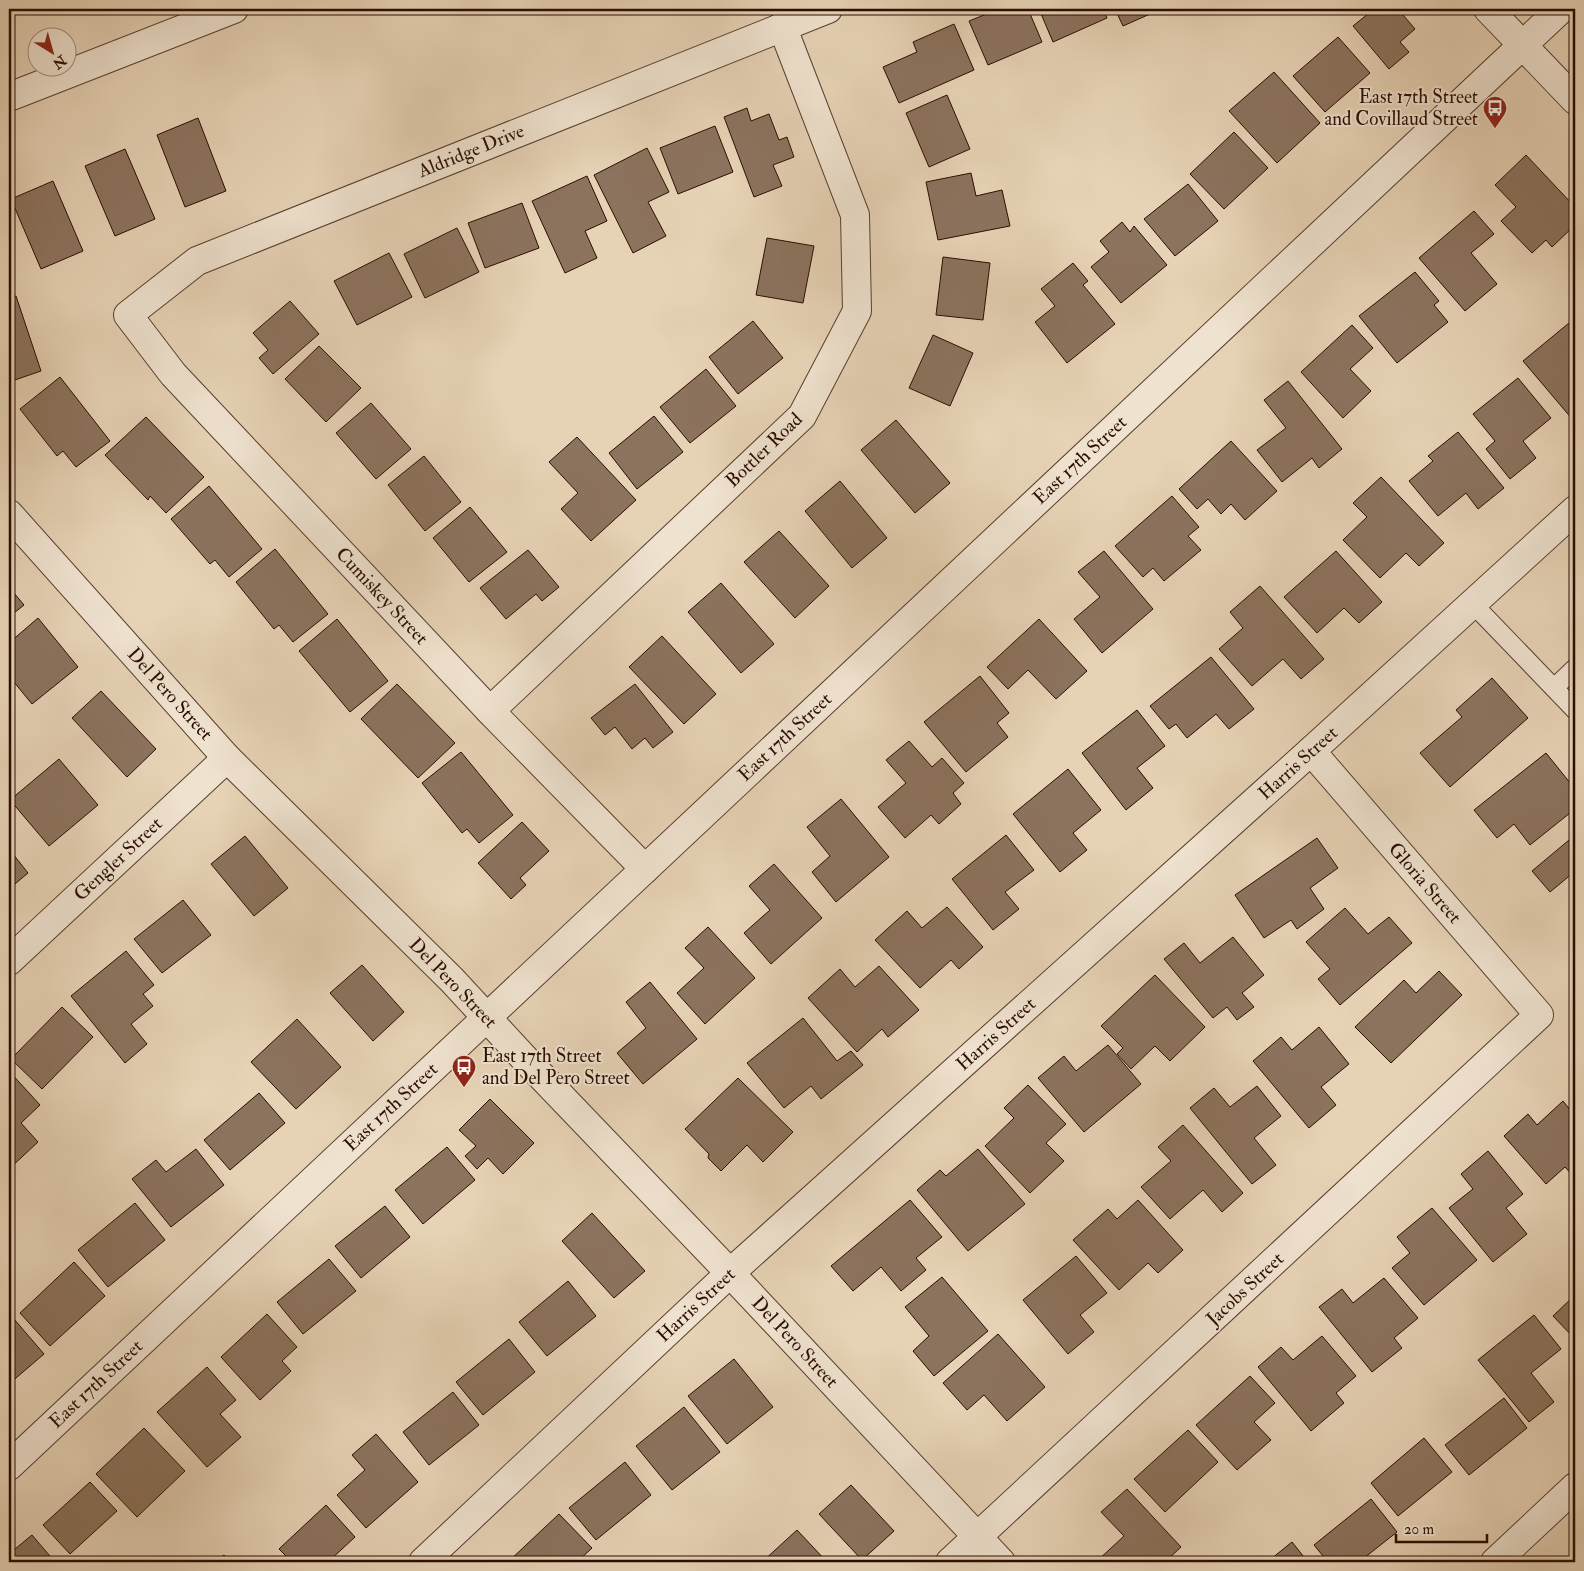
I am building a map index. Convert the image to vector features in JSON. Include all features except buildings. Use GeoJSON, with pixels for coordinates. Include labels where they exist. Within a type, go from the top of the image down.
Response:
{"type":"FeatureCollection","features":[{"type":"Feature","properties":{"kind":"street"},"geometry":{"type":"LineString","coordinates":[[9,97],[234,9]]}},
{"type":"Feature","properties":{"kind":"street","name":"Aldridge Drive"},"geometry":{"type":"LineString","coordinates":[[128,315],[197,261],[828,9]]}},
{"type":"Feature","properties":{"kind":"street"},"geometry":{"type":"LineString","coordinates":[[1488,9],[1575,100]]}},
{"type":"Feature","properties":{"kind":"street","name":"East 17th Street"},"geometry":{"type":"LineString","coordinates":[[9,1466],[1561,9]]}},
{"type":"Feature","properties":{"kind":"street","name":"Bottler Road"},"geometry":{"type":"LineString","coordinates":[[490,711],[802,416],[857,311],[855,215],[782,26]]}},
{"type":"Feature","properties":{"kind":"street","name":"Cumiskey Street"},"geometry":{"type":"LineString","coordinates":[[128,315],[173,374],[490,711],[645,869]]}},
{"type":"Feature","properties":{"kind":"street","name":"Harris Street"},"geometry":{"type":"LineString","coordinates":[[423,1562],[730,1273],[1311,751],[1575,510]]}},
{"type":"Feature","properties":{"kind":"street","name":"Del Pero Street"},"geometry":{"type":"LineString","coordinates":[[9,514],[227,758],[452,980],[1001,1562]]}},
{"type":"Feature","properties":{"kind":"street","name":"Gloria Street"},"geometry":{"type":"LineString","coordinates":[[1311,751],[1540,1015]]}},
{"type":"Feature","properties":{"kind":"street","name":"Gengler Street"},"geometry":{"type":"LineString","coordinates":[[9,961],[227,758]]}},
{"type":"Feature","properties":{"kind":"street","name":"Jacobs Street"},"geometry":{"type":"LineString","coordinates":[[950,1562],[1540,1015]]}},
{"type":"Feature","properties":{"kind":"street"},"geometry":{"type":"LineString","coordinates":[[1495,1562],[1575,1487]]}},
{"type":"Feature","properties":{"kind":"lane"},"geometry":{"type":"LineString","coordinates":[[1473,604],[1575,710]]}},
{"type":"Feature","properties":{"kind":"lane"},"geometry":{"type":"LineString","coordinates":[[1554,688],[1575,668]]}},
{"type":"Feature","properties":{"kind":"place","name":"East 17th Street and Covillaud Street"},"geometry":{"type":"Point","coordinates":[1495,129]}},
{"type":"Feature","properties":{"kind":"place","name":"East 17th Street and Del Pero Street"},"geometry":{"type":"Point","coordinates":[464,1088]}}]}
